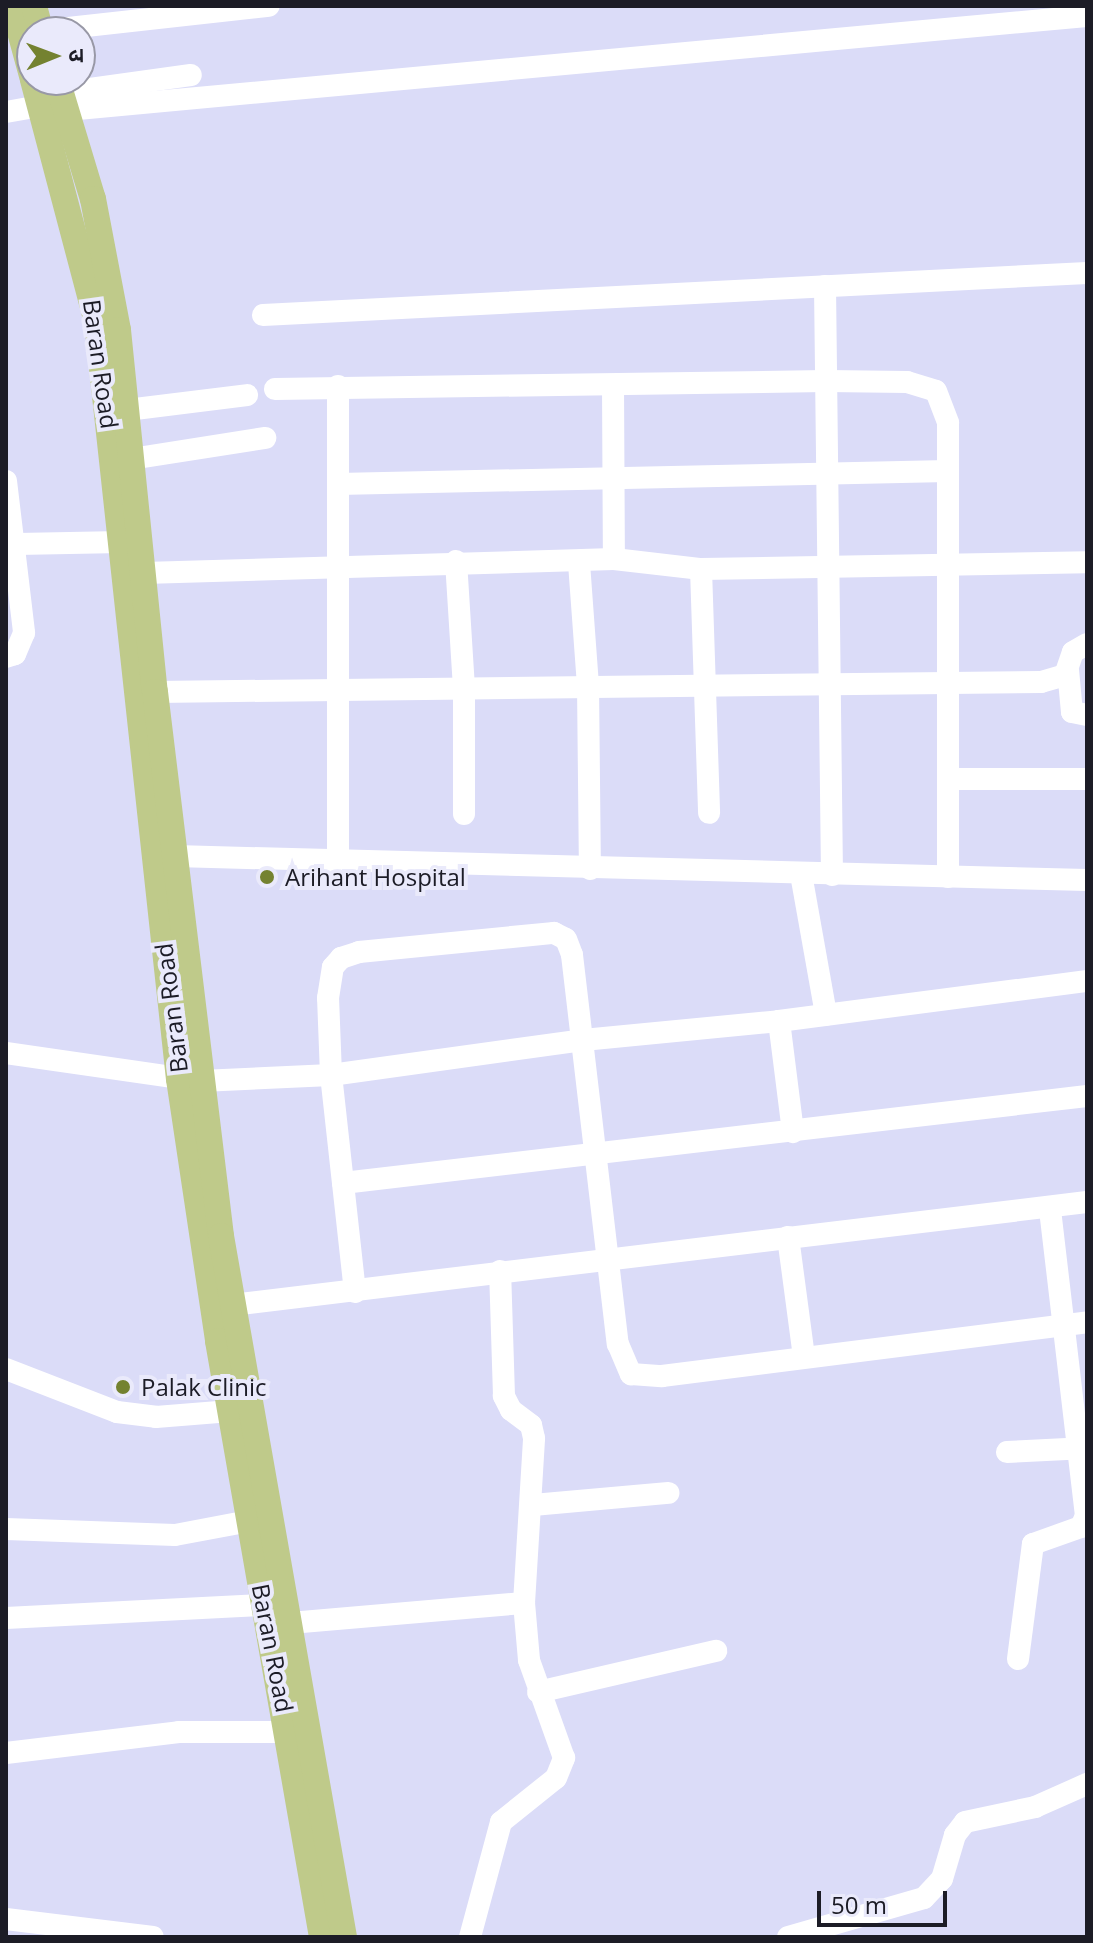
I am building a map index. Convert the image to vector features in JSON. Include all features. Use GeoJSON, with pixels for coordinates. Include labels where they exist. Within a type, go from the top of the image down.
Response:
{"type":"FeatureCollection","features":[{"type":"Feature","properties":{"kind":"main road","name":"Baran Road"},"geometry":{"type":"LineString","coordinates":[[56,97],[108,270],[127,410],[175,856],[190,1080],[344,1937]]}},
{"type":"Feature","properties":{"kind":"main road","name":"Baran Road"},"geometry":{"type":"LineString","coordinates":[[56,97],[93,300],[231,1411],[289,1732],[322,1937]]}},
{"type":"Feature","properties":{"kind":"street"},"geometry":{"type":"LineString","coordinates":[[96,18],[269,6]]}},
{"type":"Feature","properties":{"kind":"street"},"geometry":{"type":"LineString","coordinates":[[56,97],[1087,16]]}},
{"type":"Feature","properties":{"kind":"street"},"geometry":{"type":"LineString","coordinates":[[6,112],[56,97],[191,75]]}},
{"type":"Feature","properties":{"kind":"street"},"geometry":{"type":"LineString","coordinates":[[263,315],[1087,273]]}},
{"type":"Feature","properties":{"kind":"street"},"geometry":{"type":"LineString","coordinates":[[825,286],[833,682],[832,875]]}},
{"type":"Feature","properties":{"kind":"street"},"geometry":{"type":"LineString","coordinates":[[275,389],[826,381],[907,382],[936,391],[947,413],[948,877]]}},
{"type":"Feature","properties":{"kind":"street"},"geometry":{"type":"LineString","coordinates":[[613,385],[614,559]]}},
{"type":"Feature","properties":{"kind":"street"},"geometry":{"type":"LineString","coordinates":[[338,386],[338,864]]}},
{"type":"Feature","properties":{"kind":"street"},"geometry":{"type":"LineString","coordinates":[[127,410],[247,395]]}},
{"type":"Feature","properties":{"kind":"street"},"geometry":{"type":"LineString","coordinates":[[131,459],[265,438]]}},
{"type":"Feature","properties":{"kind":"street"},"geometry":{"type":"LineString","coordinates":[[338,484],[613,482],[948,471]]}},
{"type":"Feature","properties":{"kind":"street"},"geometry":{"type":"LineString","coordinates":[[6,481],[17,544],[24,633],[15,654],[6,657]]}},
{"type":"Feature","properties":{"kind":"street"},"geometry":{"type":"LineString","coordinates":[[17,544],[122,542]]}},
{"type":"Feature","properties":{"kind":"street"},"geometry":{"type":"LineString","coordinates":[[144,573],[336,569],[456,561],[579,563],[614,559],[701,569],[1087,562]]}},
{"type":"Feature","properties":{"kind":"street"},"geometry":{"type":"LineString","coordinates":[[456,561],[464,687],[464,814]]}},
{"type":"Feature","properties":{"kind":"street"},"geometry":{"type":"LineString","coordinates":[[579,563],[588,685],[590,869]]}},
{"type":"Feature","properties":{"kind":"street"},"geometry":{"type":"LineString","coordinates":[[701,569],[709,813]]}},
{"type":"Feature","properties":{"kind":"street"},"geometry":{"type":"LineString","coordinates":[[1087,644],[1073,652],[1068,670],[1072,712],[1087,715]]}},
{"type":"Feature","properties":{"kind":"street"},"geometry":{"type":"LineString","coordinates":[[155,692],[1053,680],[1068,670]]}},
{"type":"Feature","properties":{"kind":"street"},"geometry":{"type":"LineString","coordinates":[[949,779],[1087,779]]}},
{"type":"Feature","properties":{"kind":"street"},"geometry":{"type":"LineString","coordinates":[[175,856],[338,864],[1087,880]]}},
{"type":"Feature","properties":{"kind":"street"},"geometry":{"type":"LineString","coordinates":[[801,874],[826,1015]]}},
{"type":"Feature","properties":{"kind":"street"},"geometry":{"type":"LineString","coordinates":[[355,1292],[331,1075],[329,975],[341,958],[359,952],[558,934],[572,955],[606,1257],[621,1358],[631,1374],[662,1376],[1076,1324]]}},
{"type":"Feature","properties":{"kind":"street"},"geometry":{"type":"LineString","coordinates":[[6,1053],[190,1080],[331,1075],[583,1040],[779,1021],[1087,981]]}},
{"type":"Feature","properties":{"kind":"street"},"geometry":{"type":"LineString","coordinates":[[779,1021],[793,1132]]}},
{"type":"Feature","properties":{"kind":"street"},"geometry":{"type":"LineString","coordinates":[[343,1183],[1087,1096]]}},
{"type":"Feature","properties":{"kind":"street"},"geometry":{"type":"LineString","coordinates":[[232,1305],[355,1292],[606,1257],[1087,1202]]}},
{"type":"Feature","properties":{"kind":"street"},"geometry":{"type":"LineString","coordinates":[[1018,1659],[1033,1544],[1084,1523],[1076,1324],[1050,1208]]}},
{"type":"Feature","properties":{"kind":"street"},"geometry":{"type":"LineString","coordinates":[[788,1237],[804,1357]]}},
{"type":"Feature","properties":{"kind":"street"},"geometry":{"type":"LineString","coordinates":[[470,1937],[501,1822],[556,1778],[563,1765],[562,1749],[538,1692],[524,1603],[533,1505],[533,1431],[504,1396],[500,1271]]}},
{"type":"Feature","properties":{"kind":"street"},"geometry":{"type":"LineString","coordinates":[[6,1369],[117,1412],[156,1417],[231,1411]]}},
{"type":"Feature","properties":{"kind":"street"},"geometry":{"type":"LineString","coordinates":[[1007,1452],[1083,1448]]}},
{"type":"Feature","properties":{"kind":"street"},"geometry":{"type":"LineString","coordinates":[[533,1505],[668,1493]]}},
{"type":"Feature","properties":{"kind":"street"},"geometry":{"type":"LineString","coordinates":[[6,1529],[175,1535],[249,1521]]}},
{"type":"Feature","properties":{"kind":"street"},"geometry":{"type":"LineString","coordinates":[[290,1623],[524,1603]]}},
{"type":"Feature","properties":{"kind":"street"},"geometry":{"type":"LineString","coordinates":[[6,1618],[265,1605]]}},
{"type":"Feature","properties":{"kind":"street"},"geometry":{"type":"LineString","coordinates":[[538,1692],[716,1651]]}},
{"type":"Feature","properties":{"kind":"street"},"geometry":{"type":"LineString","coordinates":[[6,1753],[179,1732],[289,1732]]}},
{"type":"Feature","properties":{"kind":"street"},"geometry":{"type":"LineString","coordinates":[[788,1937],[924,1898],[942,1879],[955,1835],[965,1822],[1035,1807],[1087,1784]]}},
{"type":"Feature","properties":{"kind":"street"},"geometry":{"type":"LineString","coordinates":[[6,1919],[153,1937]]}},
{"type":"Feature","properties":{"kind":"place","name":"Arihant Hospital"},"geometry":{"type":"Point","coordinates":[267,877]}},
{"type":"Feature","properties":{"kind":"place","name":"Palak Clinic"},"geometry":{"type":"Point","coordinates":[123,1387]}}]}
